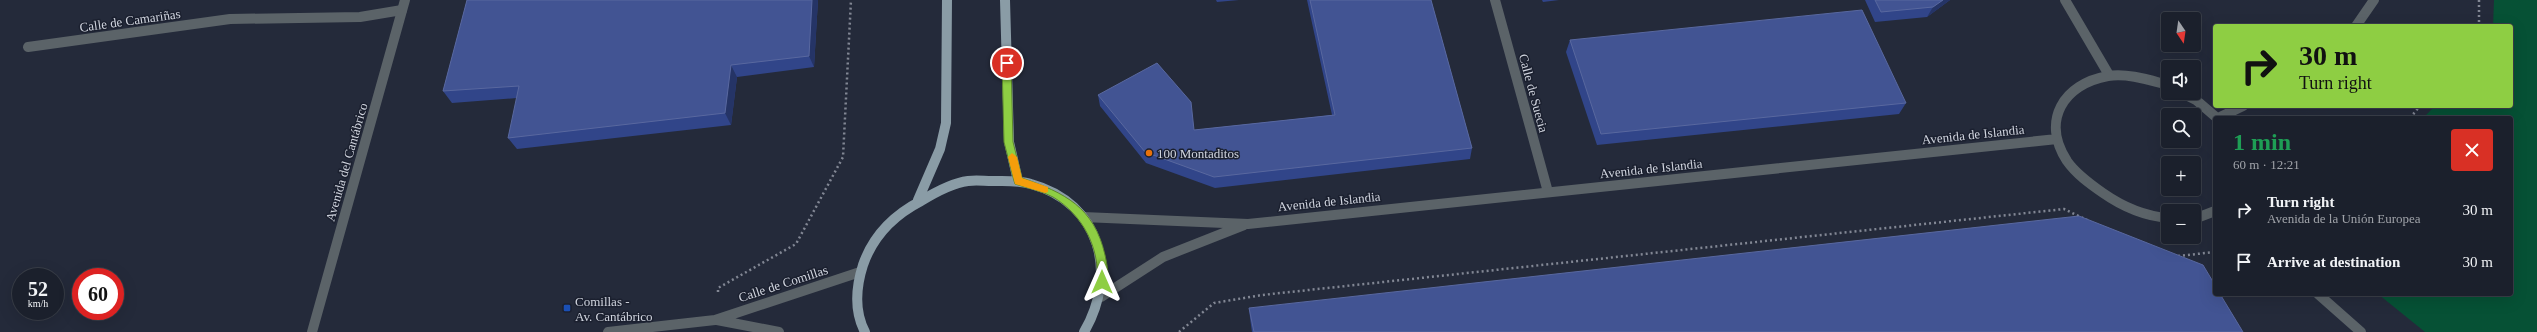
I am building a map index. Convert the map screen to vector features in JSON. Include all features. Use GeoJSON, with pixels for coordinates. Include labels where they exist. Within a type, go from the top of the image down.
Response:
{"type":"FeatureCollection","features":[{"type":"Feature","properties":{"kind":"main road"},"geometry":{"type":"LineString","coordinates":[[918,200],[940,148],[946,123],[947,0]]}},
{"type":"Feature","properties":{"kind":"main road"},"geometry":{"type":"LineString","coordinates":[[1005,0],[1008,142],[1018,181]]}},
{"type":"Feature","properties":{"kind":"main road"},"geometry":{"type":"LineString","coordinates":[[865,332],[857,313],[860,272],[868,251],[881,232],[898,214],[918,200],[967,181],[1018,181],[1055,194],[1071,204],[1083,217],[1097,241],[1103,268],[1101,297],[1092,319],[1084,332]]}},
{"type":"Feature","properties":{"kind":"street","name":"Avenida del Cantábrico"},"geometry":{"type":"LineString","coordinates":[[312,332],[405,0]]}},
{"type":"Feature","properties":{"kind":"street","name":"Calle de Suecia"},"geometry":{"type":"LineString","coordinates":[[1495,0],[1548,192]]}},
{"type":"Feature","properties":{"kind":"street"},"geometry":{"type":"LineString","coordinates":[[2065,0],[2109,75]]}},
{"type":"Feature","properties":{"kind":"street"},"geometry":{"type":"LineString","coordinates":[[2357,24],[2374,0]]}},
{"type":"Feature","properties":{"kind":"street","name":"Calle de Camariñas"},"geometry":{"type":"LineString","coordinates":[[28,47],[230,19],[360,17],[402,10]]}},
{"type":"Feature","properties":{"kind":"street"},"geometry":{"type":"LineString","coordinates":[[2161,83],[2139,77],[2109,75],[2079,84],[2061,101],[2055,122],[2057,139],[2066,159],[2081,178],[2115,203],[2156,218],[2161,218]]}},
{"type":"Feature","properties":{"kind":"street"},"geometry":{"type":"LineString","coordinates":[[2196,100],[2215,116]]}},
{"type":"Feature","properties":{"kind":"street"},"geometry":{"type":"LineString","coordinates":[[2221,116],[2239,108]]}},
{"type":"Feature","properties":{"kind":"street","name":"Avenida de Islandia"},"geometry":{"type":"LineString","coordinates":[[1083,217],[1248,224],[2057,139]]}},
{"type":"Feature","properties":{"kind":"street"},"geometry":{"type":"LineString","coordinates":[[2201,216],[2213,212]]}},
{"type":"Feature","properties":{"kind":"street","name":"Avenida de Islandia"},"geometry":{"type":"LineString","coordinates":[[1101,297],[1163,257],[1248,224]]}},
{"type":"Feature","properties":{"kind":"street","name":"Calle de Comillas"},"geometry":{"type":"LineString","coordinates":[[608,332],[715,320],[860,272]]}},
{"type":"Feature","properties":{"kind":"street"},"geometry":{"type":"LineString","coordinates":[[2320,296],[2361,332]]}},
{"type":"Feature","properties":{"kind":"street","name":"Calle de Comillas"},"geometry":{"type":"LineString","coordinates":[[715,320],[779,332]]}},
{"type":"Feature","properties":{"kind":"path"},"geometry":{"type":"LineString","coordinates":[[715,320],[718,288],[796,244],[843,157],[851,0]]}},
{"type":"Feature","properties":{"kind":"path"},"geometry":{"type":"LineString","coordinates":[[2478,24],[2479,0]]}},
{"type":"Feature","properties":{"kind":"path"},"geometry":{"type":"LineString","coordinates":[[2412,116],[2418,108]]}},
{"type":"Feature","properties":{"kind":"path"},"geometry":{"type":"LineString","coordinates":[[1179,332],[1214,304],[1262,295],[2064,209],[2090,221]]}},
{"type":"Feature","properties":{"kind":"path"},"geometry":{"type":"LineString","coordinates":[[2172,254],[2180,257],[2213,252]]}},
{"type":"Feature","properties":{"kind":"green space"},"geometry":{"type":"Polygon","coordinates":[[[2494,0],[2537,0],[2537,332],[2425,332],[2380,296],[2513,296],[2513,116],[2425,116],[2433,108],[2513,108],[2513,24],[2493,24],[2494,0]]]}},
{"type":"Feature","properties":{"kind":"building"},"geometry":{"type":"Polygon","coordinates":[[[467,0],[812,0],[809,56],[731,65],[725,113],[508,138],[519,86],[443,91],[467,0]]]}},
{"type":"Feature","properties":{"kind":"building"},"geometry":{"type":"Polygon","coordinates":[[[1310,0],[1431,0],[1472,148],[1214,177],[1145,152],[1098,95],[1157,63],[1191,102],[1194,130],[1335,115],[1310,0]]]}},
{"type":"Feature","properties":{"kind":"building"},"geometry":{"type":"Polygon","coordinates":[[[1875,0],[1943,0],[1933,7],[1881,12],[1875,0]]]}},
{"type":"Feature","properties":{"kind":"building"},"geometry":{"type":"Polygon","coordinates":[[[1862,10],[1906,103],[1601,134],[1570,40],[1862,10]]]}},
{"type":"Feature","properties":{"kind":"building"},"geometry":{"type":"Polygon","coordinates":[[[2079,216],[2203,265],[2213,282],[2213,296],[2221,296],[2243,332],[1254,332],[1249,308],[2079,216]]]}},
{"type":"Feature","properties":{"kind":"slow traffic"},"geometry":{"type":"LineString","coordinates":[[1012,157],[1018,181],[1045,189]]}},
{"type":"Feature","properties":{"kind":"place","name":"100 Montaditos"},"geometry":{"type":"Point","coordinates":[1149,153]}},
{"type":"Feature","properties":{"kind":"place","name":"Comillas - Av. Cantábrico"},"geometry":{"type":"Point","coordinates":[567,308]}},
{"type":"Feature","properties":{"kind":"route"},"geometry":{"type":"LineString","coordinates":[[1007,63],[1008,142],[1018,181],[1037,186],[1055,194],[1071,204],[1083,217],[1097,241],[1103,268],[1102,282]]}}]}
